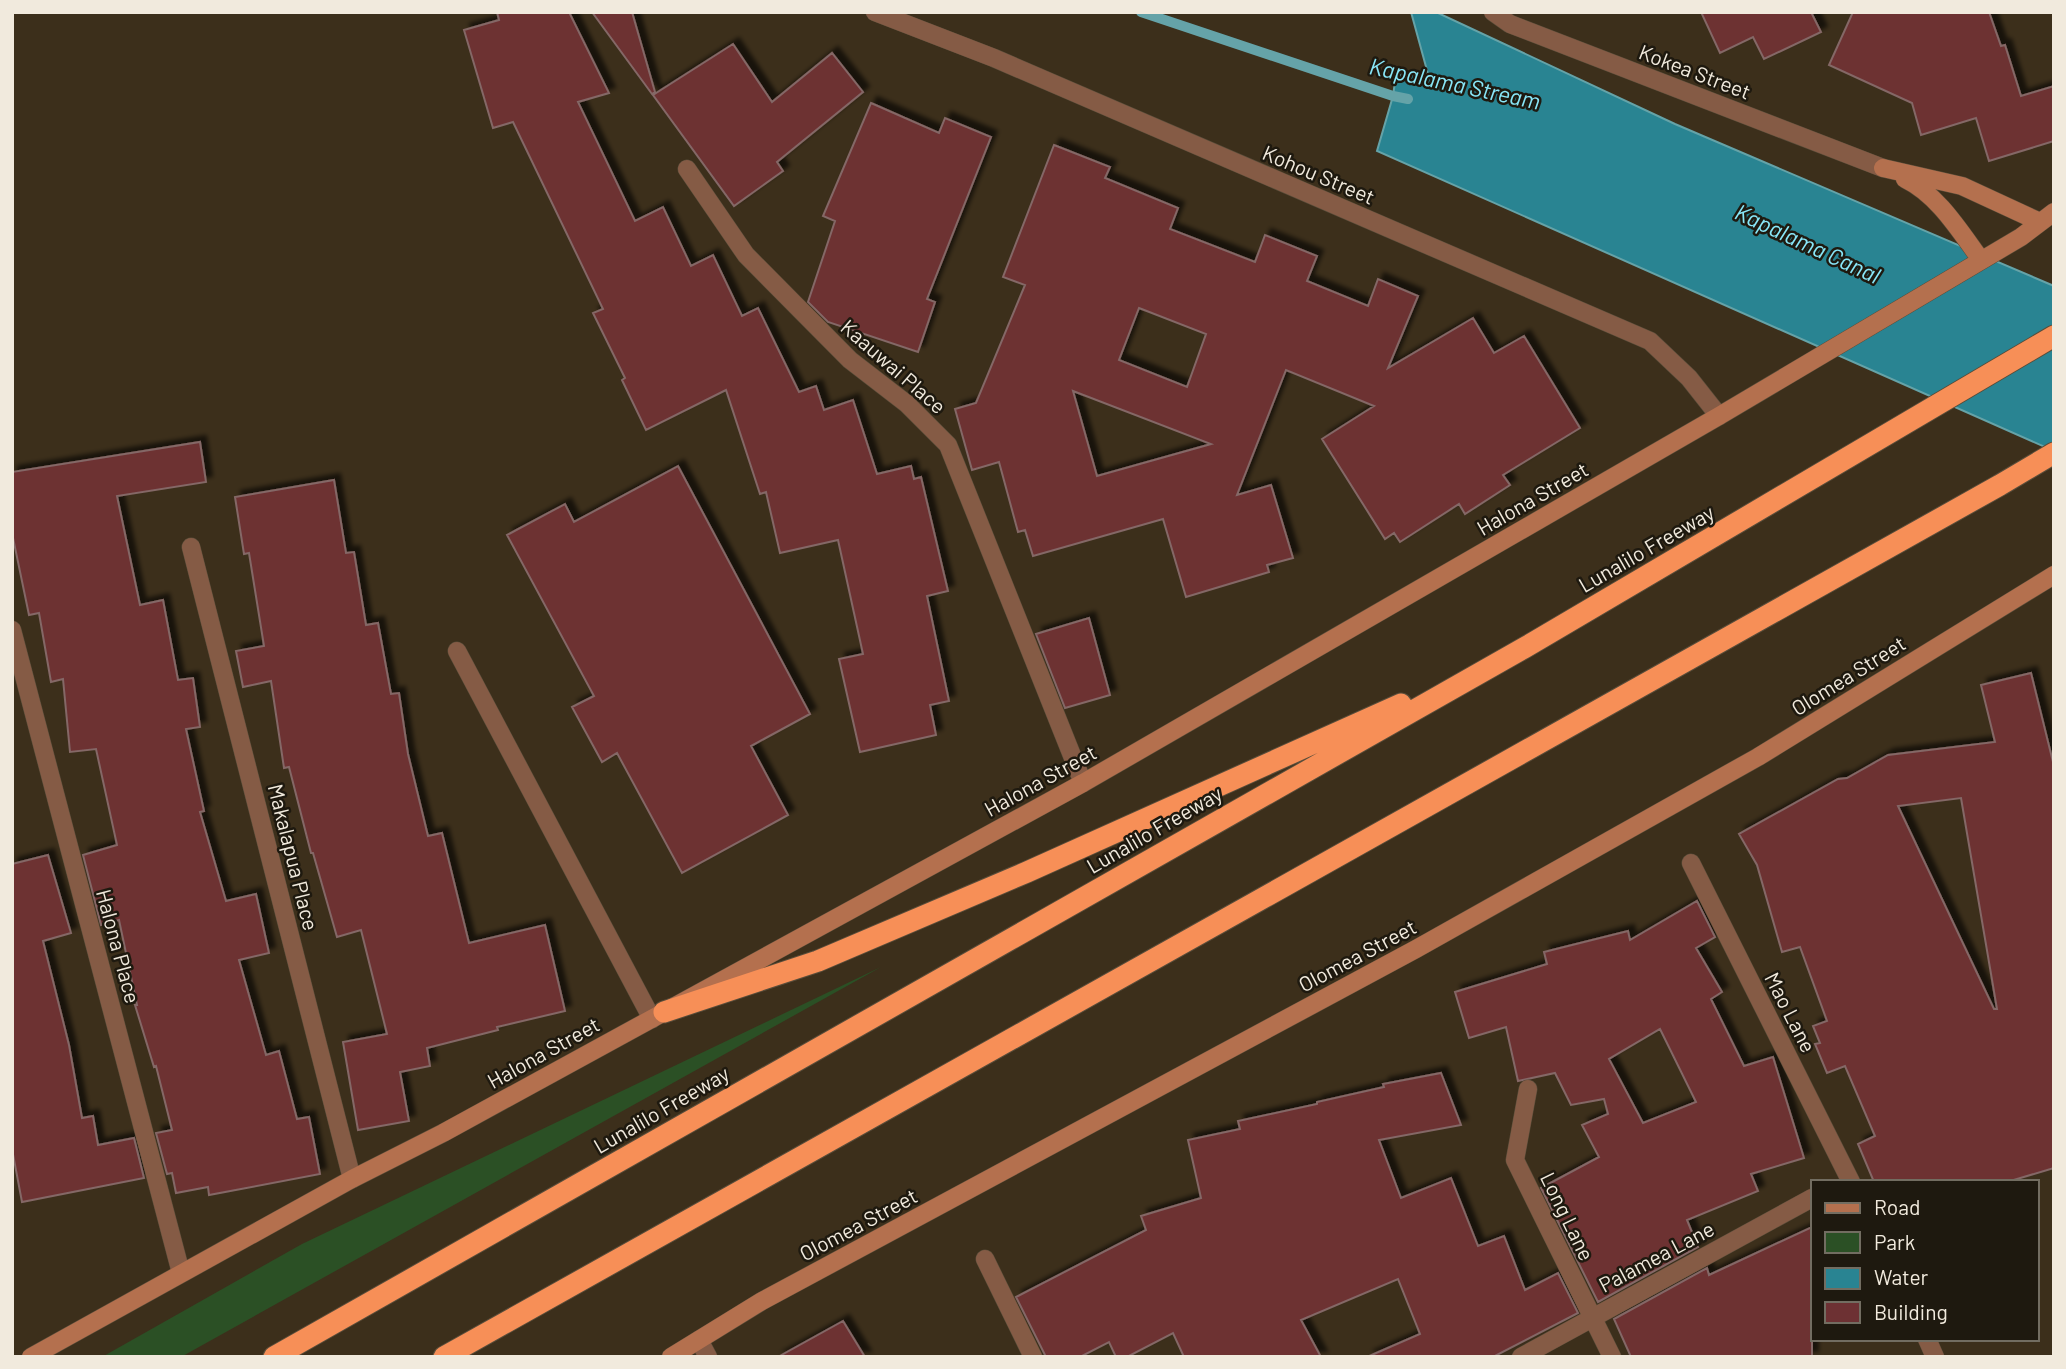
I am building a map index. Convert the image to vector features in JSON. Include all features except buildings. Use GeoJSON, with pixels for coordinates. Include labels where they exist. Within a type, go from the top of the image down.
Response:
{"type":"FeatureCollection","features":[{"type":"Feature","properties":{"kind":"highway","name":"Lunalilo Freeway"},"geometry":{"type":"LineString","coordinates":[[274,1357],[1524,648],[2054,335]]}},
{"type":"Feature","properties":{"kind":"highway"},"geometry":{"type":"LineString","coordinates":[[444,1357],[2054,453]]}},
{"type":"Feature","properties":{"kind":"highway"},"geometry":{"type":"LineString","coordinates":[[658,1015],[831,955],[1052,860],[1524,648]]}},
{"type":"Feature","properties":{"kind":"main road"},"geometry":{"type":"LineString","coordinates":[[1883,168],[1962,186],[2047,217]]}},
{"type":"Feature","properties":{"kind":"main road"},"geometry":{"type":"LineString","coordinates":[[1883,168],[1918,185],[1945,212],[1981,260]]}},
{"type":"Feature","properties":{"kind":"main road","name":"Halona Street"},"geometry":{"type":"LineString","coordinates":[[31,1357],[352,1179],[443,1133],[1083,783],[1719,416],[1981,260],[2047,217]]}},
{"type":"Feature","properties":{"kind":"main road","name":"Olomea Street"},"geometry":{"type":"LineString","coordinates":[[671,1357],[775,1294],[1416,949],[1758,757],[2054,575]]}},
{"type":"Feature","properties":{"kind":"street","name":"Kohou Street"},"geometry":{"type":"LineString","coordinates":[[875,12],[994,58],[1650,341],[1689,378],[1719,416]]}},
{"type":"Feature","properties":{"kind":"street","name":"Kokea Street"},"geometry":{"type":"LineString","coordinates":[[1493,12],[1510,24],[1883,168]]}},
{"type":"Feature","properties":{"kind":"street","name":"Kaauwai Place"},"geometry":{"type":"LineString","coordinates":[[687,169],[746,255],[850,360],[907,404],[948,445],[1083,783]]}},
{"type":"Feature","properties":{"kind":"street","name":"Makalapua Place"},"geometry":{"type":"LineString","coordinates":[[191,547],[352,1179]]}},
{"type":"Feature","properties":{"kind":"street","name":"Halona Place"},"geometry":{"type":"LineString","coordinates":[[12,630],[181,1273]]}},
{"type":"Feature","properties":{"kind":"street"},"geometry":{"type":"LineString","coordinates":[[457,651],[658,1015]]}},
{"type":"Feature","properties":{"kind":"street","name":"Mao Lane"},"geometry":{"type":"LineString","coordinates":[[1691,863],[1847,1180]]}},
{"type":"Feature","properties":{"kind":"street","name":"Long Lane"},"geometry":{"type":"LineString","coordinates":[[1528,1089],[1515,1160],[1612,1357]]}},
{"type":"Feature","properties":{"kind":"street","name":"Palamea Lane"},"geometry":{"type":"LineString","coordinates":[[1521,1357],[1811,1199]]}},
{"type":"Feature","properties":{"kind":"street"},"geometry":{"type":"LineString","coordinates":[[985,1259],[1033,1357]]}},
{"type":"Feature","properties":{"kind":"street"},"geometry":{"type":"LineString","coordinates":[[699,1340],[708,1357]]}},
{"type":"Feature","properties":{"kind":"street"},"geometry":{"type":"LineString","coordinates":[[1928,1341],[1935,1357]]}},
{"type":"Feature","properties":{"kind":"green space"},"geometry":{"type":"Polygon","coordinates":[[[881,967],[181,1357],[102,1357],[302,1244],[881,967]]]}},
{"type":"Feature","properties":{"kind":"water","name":"Kapalama Canal"},"geometry":{"type":"Polygon","coordinates":[[[1411,12],[1436,12],[1675,124],[2054,286],[2054,451],[1377,151],[1393,96],[1396,75],[1428,74],[1411,12]]]}},
{"type":"Feature","properties":{"kind":"waterway","name":"Kapalama Stream"},"geometry":{"type":"LineString","coordinates":[[1141,12],[1408,99]]}}]}
